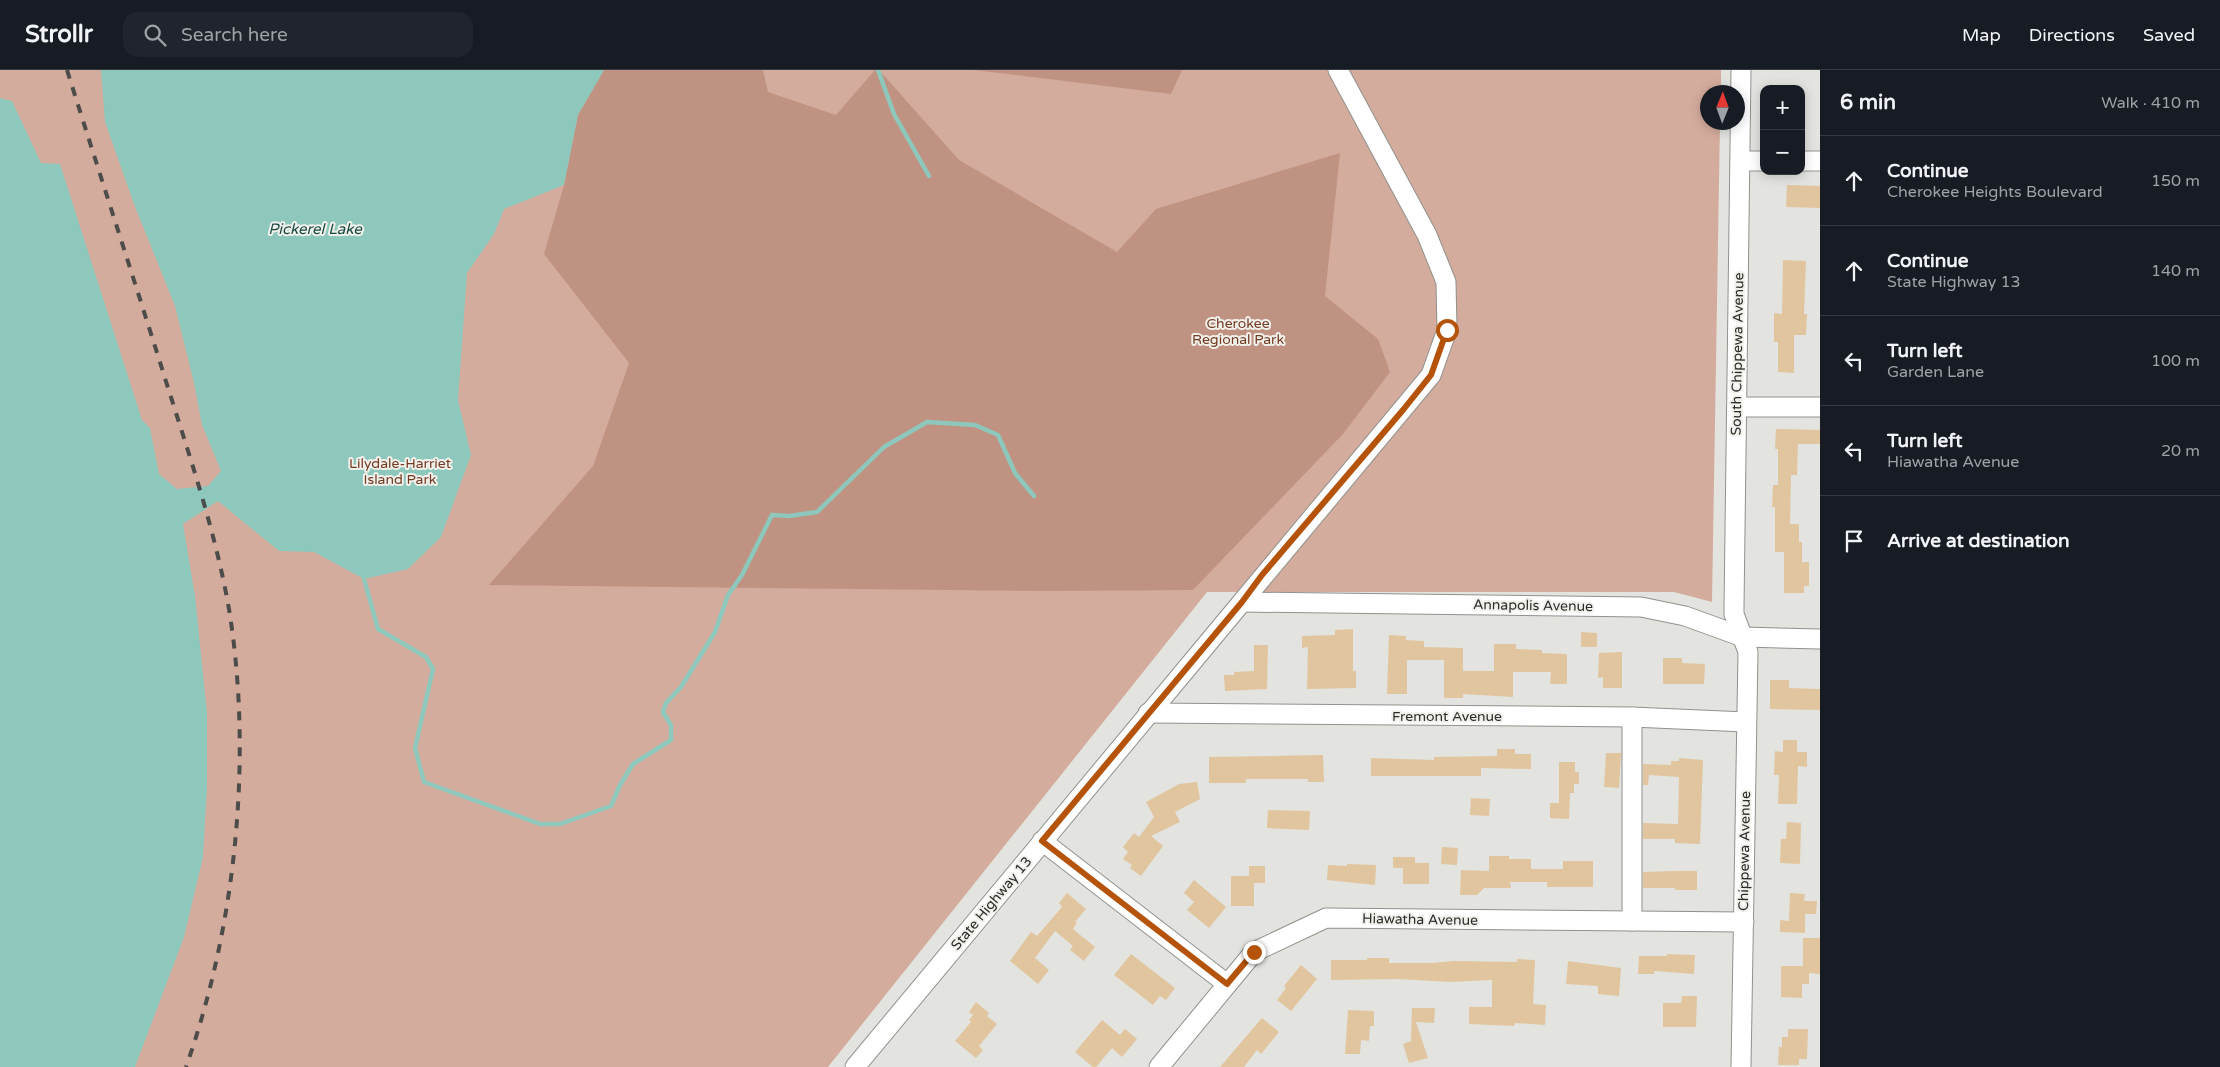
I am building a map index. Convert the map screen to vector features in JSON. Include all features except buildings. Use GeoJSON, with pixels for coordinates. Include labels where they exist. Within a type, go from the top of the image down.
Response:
{"type":"FeatureCollection","features":[{"type":"Feature","properties":{"kind":"street","name":"State Highway 13"},"geometry":{"type":"LineString","coordinates":[[855,1067],[1242,602],[1262,575],[1431,375],[1447,330],[1446,282],[1427,235],[1338,70]]}},
{"type":"Feature","properties":{"kind":"street","name":"South Chippewa Avenue"},"geometry":{"type":"LineString","coordinates":[[1741,70],[1734,614],[1743,637]]}},
{"type":"Feature","properties":{"kind":"street"},"geometry":{"type":"LineString","coordinates":[[1740,161],[1760,161]]}},
{"type":"Feature","properties":{"kind":"street"},"geometry":{"type":"LineString","coordinates":[[1805,161],[1820,161]]}},
{"type":"Feature","properties":{"kind":"street"},"geometry":{"type":"LineString","coordinates":[[1737,407],[1820,407]]}},
{"type":"Feature","properties":{"kind":"street","name":"Annapolis Avenue"},"geometry":{"type":"LineString","coordinates":[[1242,602],[1641,607],[1685,616],[1743,637],[1820,639]]}},
{"type":"Feature","properties":{"kind":"street","name":"Chippewa Avenue"},"geometry":{"type":"LineString","coordinates":[[1741,1067],[1748,652],[1743,637]]}},
{"type":"Feature","properties":{"kind":"street","name":"Fremont Avenue"},"geometry":{"type":"LineString","coordinates":[[1148,713],[1632,717],[1746,722]]}},
{"type":"Feature","properties":{"kind":"street"},"geometry":{"type":"LineString","coordinates":[[1632,717],[1632,921]]}},
{"type":"Feature","properties":{"kind":"street"},"geometry":{"type":"LineString","coordinates":[[1042,841],[1227,984]]}},
{"type":"Feature","properties":{"kind":"street","name":"Hiawatha Avenue"},"geometry":{"type":"LineString","coordinates":[[1159,1067],[1254,952],[1326,918],[1744,922]]}},
{"type":"Feature","properties":{"kind":"green space","name":"Lilydale-Harriet Island Park"},"geometry":{"type":"Polygon","coordinates":[[[0,70],[1721,70],[1721,85],[1700,85],[1700,130],[1720,130],[1712,602],[1674,592],[1207,592],[828,1067],[0,1067],[0,70]]]}},
{"type":"Feature","properties":{"kind":"green space","name":"Cherokee Regional Park"},"geometry":{"type":"Polygon","coordinates":[[[604,70],[763,70],[768,92],[836,115],[875,70],[879,70],[959,160],[1117,252],[1156,209],[1340,153],[1325,296],[1378,339],[1390,372],[1343,434],[1193,590],[1047,591],[489,585],[593,466],[629,363],[544,254],[564,185],[578,115],[604,70]]]}},
{"type":"Feature","properties":{"kind":"green space"},"geometry":{"type":"Polygon","coordinates":[[[974,70],[1182,70],[1171,94],[974,70]]]}},
{"type":"Feature","properties":{"kind":"water","name":"Pickerel Lake"},"geometry":{"type":"Polygon","coordinates":[[[101,70],[604,70],[578,115],[564,185],[504,209],[494,234],[467,273],[458,400],[471,455],[441,537],[408,569],[364,579],[314,552],[279,551],[218,501],[183,524],[195,596],[207,713],[207,787],[203,857],[184,937],[135,1067],[0,1067],[0,98],[12,101],[41,163],[60,164],[142,420],[150,428],[159,474],[177,489],[208,486],[221,471],[202,425],[175,306],[134,204],[105,122],[101,70]]]}},
{"type":"Feature","properties":{"kind":"waterway"},"geometry":{"type":"LineString","coordinates":[[878,70],[894,114],[929,176]]}},
{"type":"Feature","properties":{"kind":"waterway"},"geometry":{"type":"LineString","coordinates":[[364,579],[378,629],[426,657],[433,669],[415,748],[424,782],[540,824],[560,824],[611,806],[620,785],[633,764],[671,740],[671,725],[663,712],[666,703],[681,687],[715,632],[728,595],[742,575],[772,515],[789,516],[817,512],[884,447],[927,422],[975,425],[998,435],[1015,473],[1034,496]]}},
{"type":"Feature","properties":{"kind":"railway"},"geometry":{"type":"LineString","coordinates":[[67,70],[209,520],[229,609],[236,665],[239,723],[239,782],[235,841],[228,899],[217,957],[203,1013],[186,1067]]}},
{"type":"Feature","properties":{"kind":"route"},"geometry":{"type":"LineString","coordinates":[[1254,952],[1227,984],[1042,841],[1242,602],[1262,575],[1431,375],[1447,330]]}}]}
